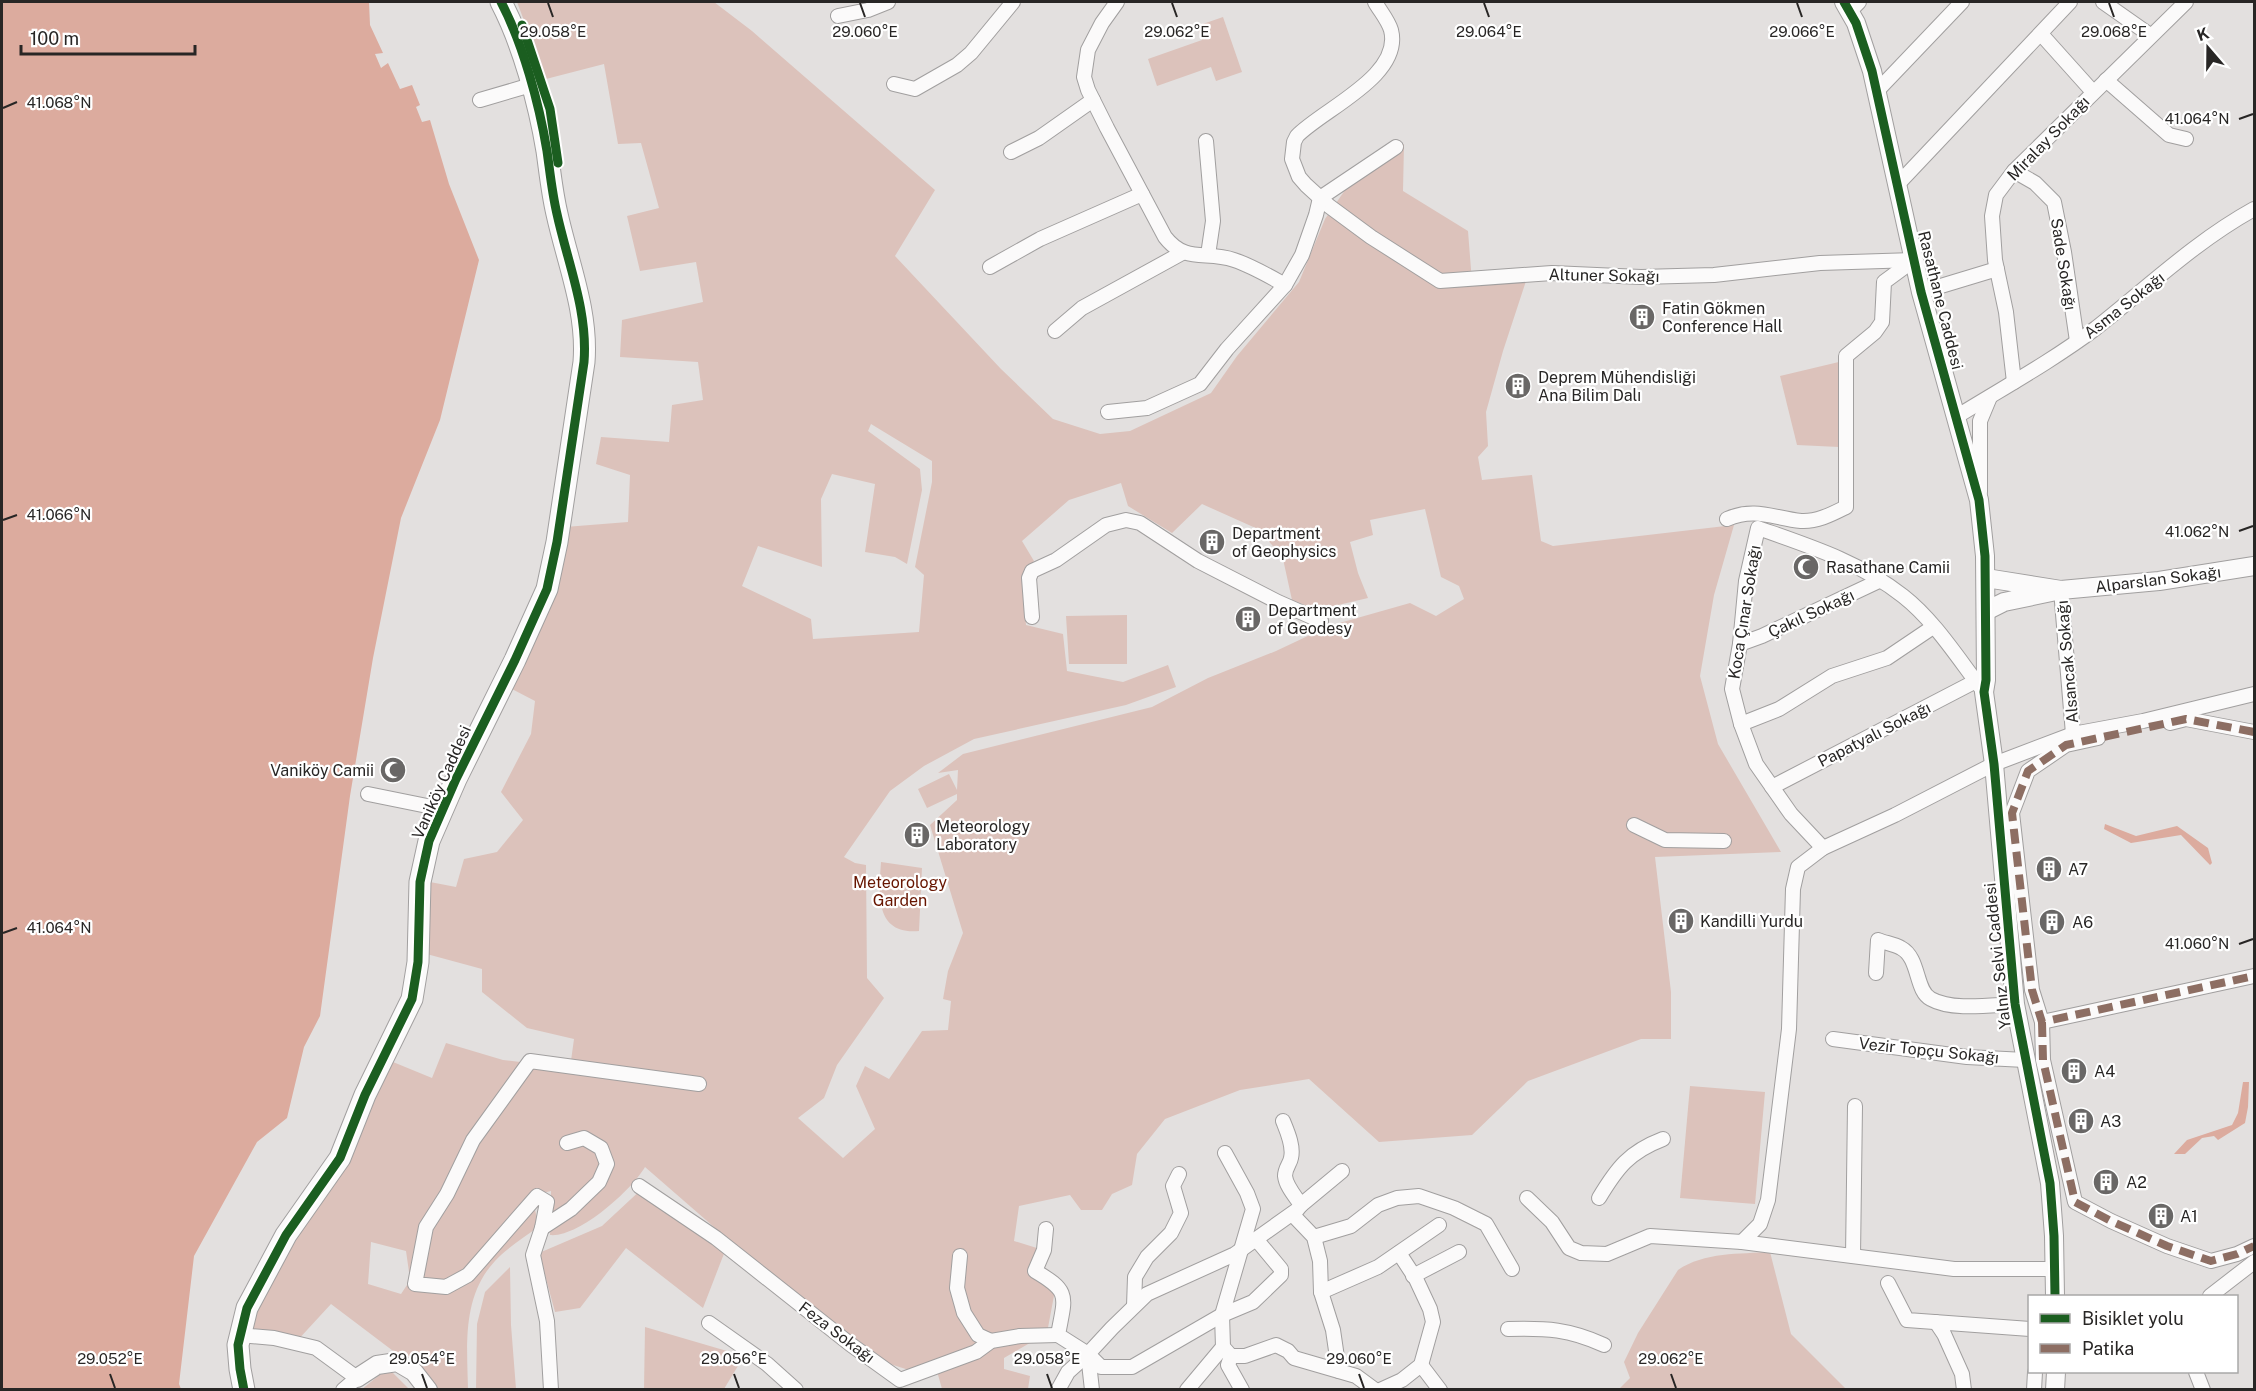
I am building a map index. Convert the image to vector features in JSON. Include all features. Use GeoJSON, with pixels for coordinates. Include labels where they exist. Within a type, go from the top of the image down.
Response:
{"type":"FeatureCollection","features":[{"type":"Feature","properties":{"kind":"main road","name":"Vaniköy Caddesi"},"geometry":{"type":"LineString","coordinates":[[244,1389],[238,1356],[239,1335],[247,1308],[286,1235],[340,1158],[365,1095],[412,999],[418,962],[420,882],[429,841],[442,809],[542,603],[553,562],[585,348],[580,303],[561,232],[539,111],[512,27],[501,2]]}},
{"type":"Feature","properties":{"kind":"main road","name":"Vaniköy Caddesi"},"geometry":{"type":"LineString","coordinates":[[512,2],[531,50],[550,109],[559,174],[561,232]]}},
{"type":"Feature","properties":{"kind":"street"},"geometry":{"type":"LineString","coordinates":[[838,16],[868,10],[888,2]]}},
{"type":"Feature","properties":{"kind":"street"},"geometry":{"type":"LineString","coordinates":[[894,84],[915,89],[957,64],[971,53],[1013,2]]}},
{"type":"Feature","properties":{"kind":"street"},"geometry":{"type":"LineString","coordinates":[[1117,2],[1097,33],[1086,58],[1084,77],[1093,100],[1165,237],[1174,248],[1182,253],[1223,257],[1241,262],[1285,285]]}},
{"type":"Feature","properties":{"kind":"street","name":"Altuner Sokağı"},"geometry":{"type":"LineString","coordinates":[[1375,2],[1391,28],[1391,46],[1386,62],[1362,86],[1303,130],[1294,142],[1292,159],[1294,168],[1299,177],[1320,198],[1371,237],[1440,281],[1542,273],[1641,277],[1714,275],[1820,263],[1914,260]]}},
{"type":"Feature","properties":{"kind":"street"},"geometry":{"type":"LineString","coordinates":[[1877,90],[1962,2]]}},
{"type":"Feature","properties":{"kind":"street"},"geometry":{"type":"LineString","coordinates":[[1898,183],[2070,2]]}},
{"type":"Feature","properties":{"kind":"street"},"geometry":{"type":"LineString","coordinates":[[2103,2],[2150,35]]}},
{"type":"Feature","properties":{"kind":"street","name":"Miralay Sokağı"},"geometry":{"type":"LineString","coordinates":[[2014,382],[2006,312],[1997,269],[1992,216],[1996,195],[2014,171],[2186,2]]}},
{"type":"Feature","properties":{"kind":"street","name":"Rasathane Caddesi"},"geometry":{"type":"LineString","coordinates":[[1851,5],[1877,90],[1921,292],[1979,501],[1986,578],[1986,611]]}},
{"type":"Feature","properties":{"kind":"street"},"geometry":{"type":"LineString","coordinates":[[2041,34],[2093,92]]}},
{"type":"Feature","properties":{"kind":"street"},"geometry":{"type":"LineString","coordinates":[[2106,80],[2169,135],[2186,139]]}},
{"type":"Feature","properties":{"kind":"street"},"geometry":{"type":"LineString","coordinates":[[480,100],[531,85]]}},
{"type":"Feature","properties":{"kind":"street"},"geometry":{"type":"LineString","coordinates":[[1011,152],[1039,138],[1093,100]]}},
{"type":"Feature","properties":{"kind":"street"},"geometry":{"type":"LineString","coordinates":[[1206,141],[1213,221],[1208,255]]}},
{"type":"Feature","properties":{"kind":"street"},"geometry":{"type":"LineString","coordinates":[[1107,412],[1147,408],[1200,384],[1227,349],[1285,285],[1302,255],[1320,198],[1396,147]]}},
{"type":"Feature","properties":{"kind":"street","name":"Sade Sokağı"},"geometry":{"type":"LineString","coordinates":[[2014,171],[2035,183],[2054,202],[2077,341]]}},
{"type":"Feature","properties":{"kind":"street"},"geometry":{"type":"LineString","coordinates":[[990,267],[1040,238],[1142,194]]}},
{"type":"Feature","properties":{"kind":"street","name":"Asma Sokağı"},"geometry":{"type":"LineString","coordinates":[[1956,417],[2077,341],[2215,232],[2254,209]]}},
{"type":"Feature","properties":{"kind":"street"},"geometry":{"type":"LineString","coordinates":[[1055,331],[1082,308],[1182,253]]}},
{"type":"Feature","properties":{"kind":"street"},"geometry":{"type":"LineString","coordinates":[[1727,519],[1742,512],[1764,513],[1803,521],[1827,517],[1846,507],[1846,356],[1875,332],[1882,322],[1884,282],[1914,260]]}},
{"type":"Feature","properties":{"kind":"street"},"geometry":{"type":"LineString","coordinates":[[1921,292],[1997,269]]}},
{"type":"Feature","properties":{"kind":"street"},"geometry":{"type":"LineString","coordinates":[[1979,501],[1982,484],[1980,420],[1990,396]]}},
{"type":"Feature","properties":{"kind":"street"},"geometry":{"type":"LineString","coordinates":[[1032,617],[1029,578],[1032,571],[1056,560],[1106,525],[1126,520],[1140,523],[1198,561],[1321,621]]}},
{"type":"Feature","properties":{"kind":"street","name":"Koca Çınar Sokağı"},"geometry":{"type":"LineString","coordinates":[[1822,848],[1791,814],[1756,765],[1741,724],[1732,689],[1740,644],[1746,581],[1758,528],[1852,563],[1881,580]]}},
{"type":"Feature","properties":{"kind":"street","name":"Alparslan Sokağı"},"geometry":{"type":"LineString","coordinates":[[1986,611],[2004,602],[2061,590],[2158,581],[2254,566]]}},
{"type":"Feature","properties":{"kind":"street","name":"Alparslan Sokağı"},"geometry":{"type":"LineString","coordinates":[[1986,578],[2061,590]]}},
{"type":"Feature","properties":{"kind":"street"},"geometry":{"type":"LineString","coordinates":[[1881,580],[1904,597],[1933,627],[1980,686]]}},
{"type":"Feature","properties":{"kind":"street","name":"Çakıl Sokağı"},"geometry":{"type":"LineString","coordinates":[[1740,644],[1762,636],[1881,580]]}},
{"type":"Feature","properties":{"kind":"street","name":"Alsancak Sokağı"},"geometry":{"type":"LineString","coordinates":[[2061,590],[2073,734]]}},
{"type":"Feature","properties":{"kind":"street","name":"Yalnız Selvi Caddesi"},"geometry":{"type":"LineString","coordinates":[[1986,611],[1986,680],[1980,686],[1994,764],[2014,1004],[2050,1184],[2055,1295]]}},
{"type":"Feature","properties":{"kind":"street"},"geometry":{"type":"LineString","coordinates":[[1741,724],[1779,709],[1832,676],[1887,658],[1933,627]]}},
{"type":"Feature","properties":{"kind":"street","name":"Papatyalı Sokağı"},"geometry":{"type":"LineString","coordinates":[[1772,787],[1980,686]]}},
{"type":"Feature","properties":{"kind":"street"},"geometry":{"type":"LineString","coordinates":[[1742,1242],[1760,1224],[1768,1200],[1789,1029],[1793,889],[1798,867],[1822,848],[1895,815],[1994,764],[2073,734],[2143,721],[2254,694]]}},
{"type":"Feature","properties":{"kind":"street"},"geometry":{"type":"LineString","coordinates":[[2254,732],[2186,719],[2066,745],[2028,771],[2012,813],[2032,990],[2042,1022],[2043,1060],[2074,1202],[2167,1246],[2211,1260],[2237,1254],[2254,1246]]}},
{"type":"Feature","properties":{"kind":"street"},"geometry":{"type":"LineString","coordinates":[[368,794],[442,809]]}},
{"type":"Feature","properties":{"kind":"street"},"geometry":{"type":"LineString","coordinates":[[1634,825],[1665,840],[1724,841]]}},
{"type":"Feature","properties":{"kind":"street"},"geometry":{"type":"LineString","coordinates":[[1876,973],[1878,940],[1902,948],[1913,961],[1924,992],[1930,999],[1958,1006],[2014,1004]]}},
{"type":"Feature","properties":{"kind":"street"},"geometry":{"type":"LineString","coordinates":[[2042,1022],[2254,976]]}},
{"type":"Feature","properties":{"kind":"street","name":"Vezir Topçu Sokağı"},"geometry":{"type":"LineString","coordinates":[[1833,1039],[1967,1057],[2025,1060]]}},
{"type":"Feature","properties":{"kind":"street"},"geometry":{"type":"LineString","coordinates":[[551,1389],[547,1321],[533,1255],[542,1228],[547,1202],[537,1196],[468,1275],[446,1287],[416,1284],[426,1227],[447,1194],[473,1140],[530,1061],[699,1084]]}},
{"type":"Feature","properties":{"kind":"street"},"geometry":{"type":"LineString","coordinates":[[1853,1256],[1855,1106]]}},
{"type":"Feature","properties":{"kind":"street"},"geometry":{"type":"LineString","coordinates":[[1283,1120],[1290,1138],[1291,1158],[1286,1167],[1285,1177],[1296,1209],[1314,1237],[1320,1261],[1321,1292],[1333,1330],[1339,1371]]}},
{"type":"Feature","properties":{"kind":"street"},"geometry":{"type":"LineString","coordinates":[[542,1228],[571,1209],[599,1182],[608,1164],[601,1148],[584,1138],[567,1143]]}},
{"type":"Feature","properties":{"kind":"street"},"geometry":{"type":"LineString","coordinates":[[1599,1198],[1613,1174],[1629,1156],[1646,1145],[1663,1139]]}},
{"type":"Feature","properties":{"kind":"street"},"geometry":{"type":"LineString","coordinates":[[1225,1153],[1253,1209],[1222,1315],[1228,1365],[1242,1389]]}},
{"type":"Feature","properties":{"kind":"street"},"geometry":{"type":"LineString","coordinates":[[1058,1389],[1068,1372],[1089,1354],[1147,1294],[1241,1249],[1296,1209],[1342,1171]]}},
{"type":"Feature","properties":{"kind":"street"},"geometry":{"type":"LineString","coordinates":[[1134,1306],[1135,1277],[1147,1257],[1171,1233],[1180,1213],[1173,1186],[1179,1174]]}},
{"type":"Feature","properties":{"kind":"street","name":"Feza Sokağı"},"geometry":{"type":"LineString","coordinates":[[639,1185],[716,1238],[850,1344],[900,1380],[976,1352],[991,1341],[1020,1336],[1058,1335]]}},
{"type":"Feature","properties":{"kind":"street"},"geometry":{"type":"LineString","coordinates":[[1314,1237],[1351,1226],[1378,1205],[1398,1198],[1419,1196],[1454,1208],[1486,1224],[1512,1269]]}},
{"type":"Feature","properties":{"kind":"street"},"geometry":{"type":"LineString","coordinates":[[1527,1198],[1552,1222],[1569,1248],[1581,1253],[1607,1254],[1650,1236],[1742,1242],[1954,1269],[2054,1269]]}},
{"type":"Feature","properties":{"kind":"street"},"geometry":{"type":"LineString","coordinates":[[1321,1292],[1378,1267],[1439,1225]]}},
{"type":"Feature","properties":{"kind":"street"},"geometry":{"type":"LineString","coordinates":[[1046,1229],[1044,1250],[1035,1271],[1057,1284],[1065,1300],[1058,1335],[1089,1354],[1101,1367],[1132,1367],[1222,1315],[1253,1302],[1281,1275],[1281,1269],[1256,1239]]}},
{"type":"Feature","properties":{"kind":"street"},"geometry":{"type":"LineString","coordinates":[[1413,1276],[1459,1252]]}},
{"type":"Feature","properties":{"kind":"street"},"geometry":{"type":"LineString","coordinates":[[1380,1389],[1402,1380],[1421,1365],[1433,1322],[1430,1309],[1399,1253]]}},
{"type":"Feature","properties":{"kind":"street"},"geometry":{"type":"LineString","coordinates":[[960,1256],[957,1288],[964,1312],[978,1335],[991,1341]]}},
{"type":"Feature","properties":{"kind":"street"},"geometry":{"type":"LineString","coordinates":[[2211,1295],[2254,1262]]}},
{"type":"Feature","properties":{"kind":"street"},"geometry":{"type":"LineString","coordinates":[[1888,1283],[1907,1320],[2028,1329]]}},
{"type":"Feature","properties":{"kind":"street"},"geometry":{"type":"LineString","coordinates":[[709,1323],[767,1364],[796,1389]]}},
{"type":"Feature","properties":{"kind":"street"},"geometry":{"type":"LineString","coordinates":[[1936,1323],[1944,1334],[1962,1374],[1964,1389]]}},
{"type":"Feature","properties":{"kind":"street"},"geometry":{"type":"LineString","coordinates":[[1508,1329],[1550,1328],[1581,1334],[1604,1345]]}},
{"type":"Feature","properties":{"kind":"street"},"geometry":{"type":"LineString","coordinates":[[239,1335],[274,1338],[316,1348],[350,1384],[377,1365],[397,1362],[414,1372],[428,1389]]}},
{"type":"Feature","properties":{"kind":"street"},"geometry":{"type":"LineString","coordinates":[[1227,1351],[1245,1356],[1276,1345],[1288,1351],[1294,1358],[1356,1376],[1375,1389]]}},
{"type":"Feature","properties":{"kind":"street"},"geometry":{"type":"LineString","coordinates":[[1187,1389],[1227,1351]]}},
{"type":"Feature","properties":{"kind":"street"},"geometry":{"type":"LineString","coordinates":[[1089,1354],[1092,1389]]}},
{"type":"Feature","properties":{"kind":"street"},"geometry":{"type":"LineString","coordinates":[[1421,1365],[1440,1389]]}},
{"type":"Feature","properties":{"kind":"street"},"geometry":{"type":"LineString","coordinates":[[2034,1389],[2035,1373]]}},
{"type":"Feature","properties":{"kind":"street"},"geometry":{"type":"LineString","coordinates":[[2055,1389],[2056,1373]]}},
{"type":"Feature","properties":{"kind":"street"},"geometry":{"type":"LineString","coordinates":[[2197,1373],[2203,1389]]}},
{"type":"Feature","properties":{"kind":"green space"},"geometry":{"type":"Polygon","coordinates":[[[517,2],[714,2],[752,31],[935,190],[895,256],[1001,369],[1053,419],[1100,434],[1130,431],[1211,393],[1237,356],[1299,282],[1325,219],[1352,180],[1404,144],[1403,191],[1468,231],[1472,282],[1527,278],[1486,412],[1488,446],[1478,457],[1482,480],[1532,475],[1541,541],[1553,546],[1734,525],[1714,595],[1700,676],[1718,744],[1781,852],[1655,857],[1671,992],[1671,1039],[1641,1039],[1528,1081],[1472,1135],[1379,1142],[1309,1079],[1240,1090],[1165,1119],[1137,1154],[1132,1185],[1112,1194],[1102,1210],[1081,1210],[1070,1195],[1019,1206],[1014,1241],[1040,1249],[1032,1268],[1056,1285],[1047,1333],[1004,1358],[1004,1369],[1030,1376],[1028,1389],[942,1389],[935,1364],[912,1371],[890,1364],[768,1274],[645,1167],[628,1188],[603,1211],[575,1229],[562,1234],[550,1235],[551,1191],[530,1198],[485,1252],[457,1275],[443,1282],[430,1283],[409,1272],[406,1251],[371,1242],[368,1284],[401,1294],[407,1285],[438,1292],[466,1283],[516,1225],[535,1210],[539,1226],[495,1261],[484,1275],[477,1290],[472,1305],[467,1338],[468,1389],[433,1389],[413,1366],[331,1304],[296,1342],[242,1334],[260,1288],[319,1206],[355,1142],[393,1062],[432,1078],[446,1043],[503,1060],[570,1068],[574,1039],[527,1028],[482,992],[482,969],[423,953],[430,882],[456,887],[464,859],[497,852],[523,820],[501,792],[531,734],[535,701],[510,688],[552,597],[565,527],[628,522],[630,475],[596,464],[601,437],[669,442],[672,405],[703,400],[698,362],[620,357],[622,320],[703,302],[696,262],[640,271],[627,216],[659,208],[641,143],[618,144],[604,64],[546,79],[517,2]],[[871,424],[868,431],[920,469],[922,490],[907,564],[895,557],[865,552],[875,484],[832,474],[821,499],[822,567],[758,546],[742,586],[811,619],[813,639],[919,632],[924,575],[915,567],[932,482],[932,461],[871,424]],[[1121,483],[1069,500],[1022,541],[1034,561],[1023,575],[1026,625],[1063,634],[1067,671],[1123,682],[1168,665],[1176,687],[1126,705],[974,739],[924,766],[890,791],[844,857],[855,863],[866,865],[867,978],[884,998],[837,1065],[824,1098],[798,1118],[843,1158],[875,1129],[856,1086],[865,1066],[889,1079],[922,1031],[948,1030],[951,1001],[943,999],[948,971],[963,933],[930,825],[957,800],[957,794],[927,808],[918,789],[949,774],[957,790],[958,770],[938,773],[963,754],[1152,707],[1208,678],[1276,651],[1329,626],[1410,603],[1436,616],[1464,599],[1459,586],[1441,577],[1425,509],[1370,520],[1373,535],[1350,542],[1358,573],[1368,598],[1317,610],[1292,600],[1283,559],[1260,530],[1202,504],[1172,533],[1128,506],[1121,483]]]}},
{"type":"Feature","properties":{"kind":"green space"},"geometry":{"type":"Polygon","coordinates":[[[1223,17],[1242,72],[1216,81],[1211,67],[1157,86],[1148,59],[1202,40],[1197,26],[1223,17]]]}},
{"type":"Feature","properties":{"kind":"green space"},"geometry":{"type":"Polygon","coordinates":[[[1843,361],[1839,447],[1797,445],[1780,376],[1843,361]]]}},
{"type":"Feature","properties":{"kind":"green space"},"geometry":{"type":"Polygon","coordinates":[[[1127,615],[1127,664],[1069,664],[1066,616],[1127,615]]]}},
{"type":"Feature","properties":{"kind":"green space","name":"Meteorology Garden"},"geometry":{"type":"Polygon","coordinates":[[[881,862],[922,868],[919,931],[904,930],[894,926],[882,910],[881,862]]]}},
{"type":"Feature","properties":{"kind":"green space"},"geometry":{"type":"Polygon","coordinates":[[[1690,1086],[1765,1092],[1755,1204],[1680,1198],[1690,1086]]]}},
{"type":"Feature","properties":{"kind":"green space"},"geometry":{"type":"Polygon","coordinates":[[[645,1186],[725,1251],[703,1308],[626,1248],[580,1308],[555,1312],[539,1253],[602,1226],[645,1186]]]}},
{"type":"Feature","properties":{"kind":"green space"},"geometry":{"type":"Polygon","coordinates":[[[1770,1252],[1791,1334],[1846,1389],[1618,1390],[1630,1378],[1624,1362],[1638,1333],[1678,1270],[1688,1264],[1711,1257],[1770,1252]]]}},
{"type":"Feature","properties":{"kind":"green space"},"geometry":{"type":"Polygon","coordinates":[[[510,1267],[511,1325],[516,1389],[476,1389],[477,1324],[485,1292],[510,1267]]]}},
{"type":"Feature","properties":{"kind":"green space"},"geometry":{"type":"Polygon","coordinates":[[[645,1327],[744,1356],[724,1389],[644,1389],[645,1327]]]}},
{"type":"Feature","properties":{"kind":"green space"},"geometry":{"type":"Polygon","coordinates":[[[388,1368],[409,1389],[361,1390],[388,1368]]]}},
{"type":"Feature","properties":{"kind":"shaded area"},"geometry":{"type":"Polygon","coordinates":[[[2,2],[369,2],[370,25],[383,53],[375,54],[381,68],[388,63],[400,89],[412,85],[420,105],[416,107],[422,122],[430,120],[449,184],[479,260],[440,420],[401,518],[373,658],[350,796],[320,1016],[304,1047],[287,1118],[257,1142],[194,1256],[179,1384],[181,1389],[2,1389],[2,2]]]}},
{"type":"Feature","properties":{"kind":"shaded area"},"geometry":{"type":"Polygon","coordinates":[[[2105,824],[2136,836],[2177,826],[2208,848],[2212,863],[2210,865],[2181,835],[2131,843],[2104,829],[2105,824]]]}},
{"type":"Feature","properties":{"kind":"shaded area"},"geometry":{"type":"Polygon","coordinates":[[[2243,1082],[2249,1082],[2245,1123],[2218,1140],[2214,1136],[2202,1138],[2185,1154],[2174,1154],[2187,1140],[2232,1125],[2238,1113],[2243,1082]]]}},
{"type":"Feature","properties":{"kind":"marked path"},"geometry":{"type":"LineString","coordinates":[[2254,732],[2186,719],[2066,745],[2028,771],[2012,813],[2032,990],[2042,1022],[2254,976]]}},
{"type":"Feature","properties":{"kind":"marked path"},"geometry":{"type":"LineString","coordinates":[[2042,1022],[2043,1060],[2075,1202],[2167,1246],[2211,1261],[2237,1254],[2254,1246]]}},
{"type":"Feature","properties":{"kind":"cycle path"},"geometry":{"type":"LineString","coordinates":[[244,1390],[238,1345],[247,1308],[286,1235],[340,1158],[365,1095],[412,999],[418,962],[420,882],[429,841],[456,779],[515,660],[547,589],[557,542],[584,362],[583,324],[555,206],[544,133],[535,94],[516,36],[501,2]]}},
{"type":"Feature","properties":{"kind":"cycle path"},"geometry":{"type":"LineString","coordinates":[[1844,2],[1856,23],[1872,71],[1921,292],[1979,500],[1985,556],[1986,680],[1984,692],[1994,764],[2015,1004],[2050,1183],[2055,1295]]}},
{"type":"Feature","properties":{"kind":"cycle path"},"geometry":{"type":"LineString","coordinates":[[522,25],[550,109],[558,163]]}},
{"type":"Feature","properties":{"kind":"place","name":"Fatin Gökmen Conference Hall"},"geometry":{"type":"Point","coordinates":[1642,317]}},
{"type":"Feature","properties":{"kind":"place","name":"Deprem Mühendisliği Ana Bilim Dalı"},"geometry":{"type":"Point","coordinates":[1518,386]}},
{"type":"Feature","properties":{"kind":"place","name":"Department of Geophysics"},"geometry":{"type":"Point","coordinates":[1212,542]}},
{"type":"Feature","properties":{"kind":"place","name":"Rasathane Camii"},"geometry":{"type":"Point","coordinates":[1806,567]}},
{"type":"Feature","properties":{"kind":"place","name":"Department of Geodesy"},"geometry":{"type":"Point","coordinates":[1248,619]}},
{"type":"Feature","properties":{"kind":"place","name":"Vaniköy Camii"},"geometry":{"type":"Point","coordinates":[393,770]}},
{"type":"Feature","properties":{"kind":"place","name":"Meteorology Laboratory"},"geometry":{"type":"Point","coordinates":[917,835]}},
{"type":"Feature","properties":{"kind":"place","name":"A7"},"geometry":{"type":"Point","coordinates":[2049,869]}},
{"type":"Feature","properties":{"kind":"place","name":"Kandilli Yurdu"},"geometry":{"type":"Point","coordinates":[1681,921]}},
{"type":"Feature","properties":{"kind":"place","name":"A6"},"geometry":{"type":"Point","coordinates":[2052,922]}},
{"type":"Feature","properties":{"kind":"place","name":"A4"},"geometry":{"type":"Point","coordinates":[2074,1071]}},
{"type":"Feature","properties":{"kind":"place","name":"A3"},"geometry":{"type":"Point","coordinates":[2081,1121]}},
{"type":"Feature","properties":{"kind":"place","name":"A2"},"geometry":{"type":"Point","coordinates":[2106,1182]}},
{"type":"Feature","properties":{"kind":"place","name":"A1"},"geometry":{"type":"Point","coordinates":[2161,1216]}}]}
